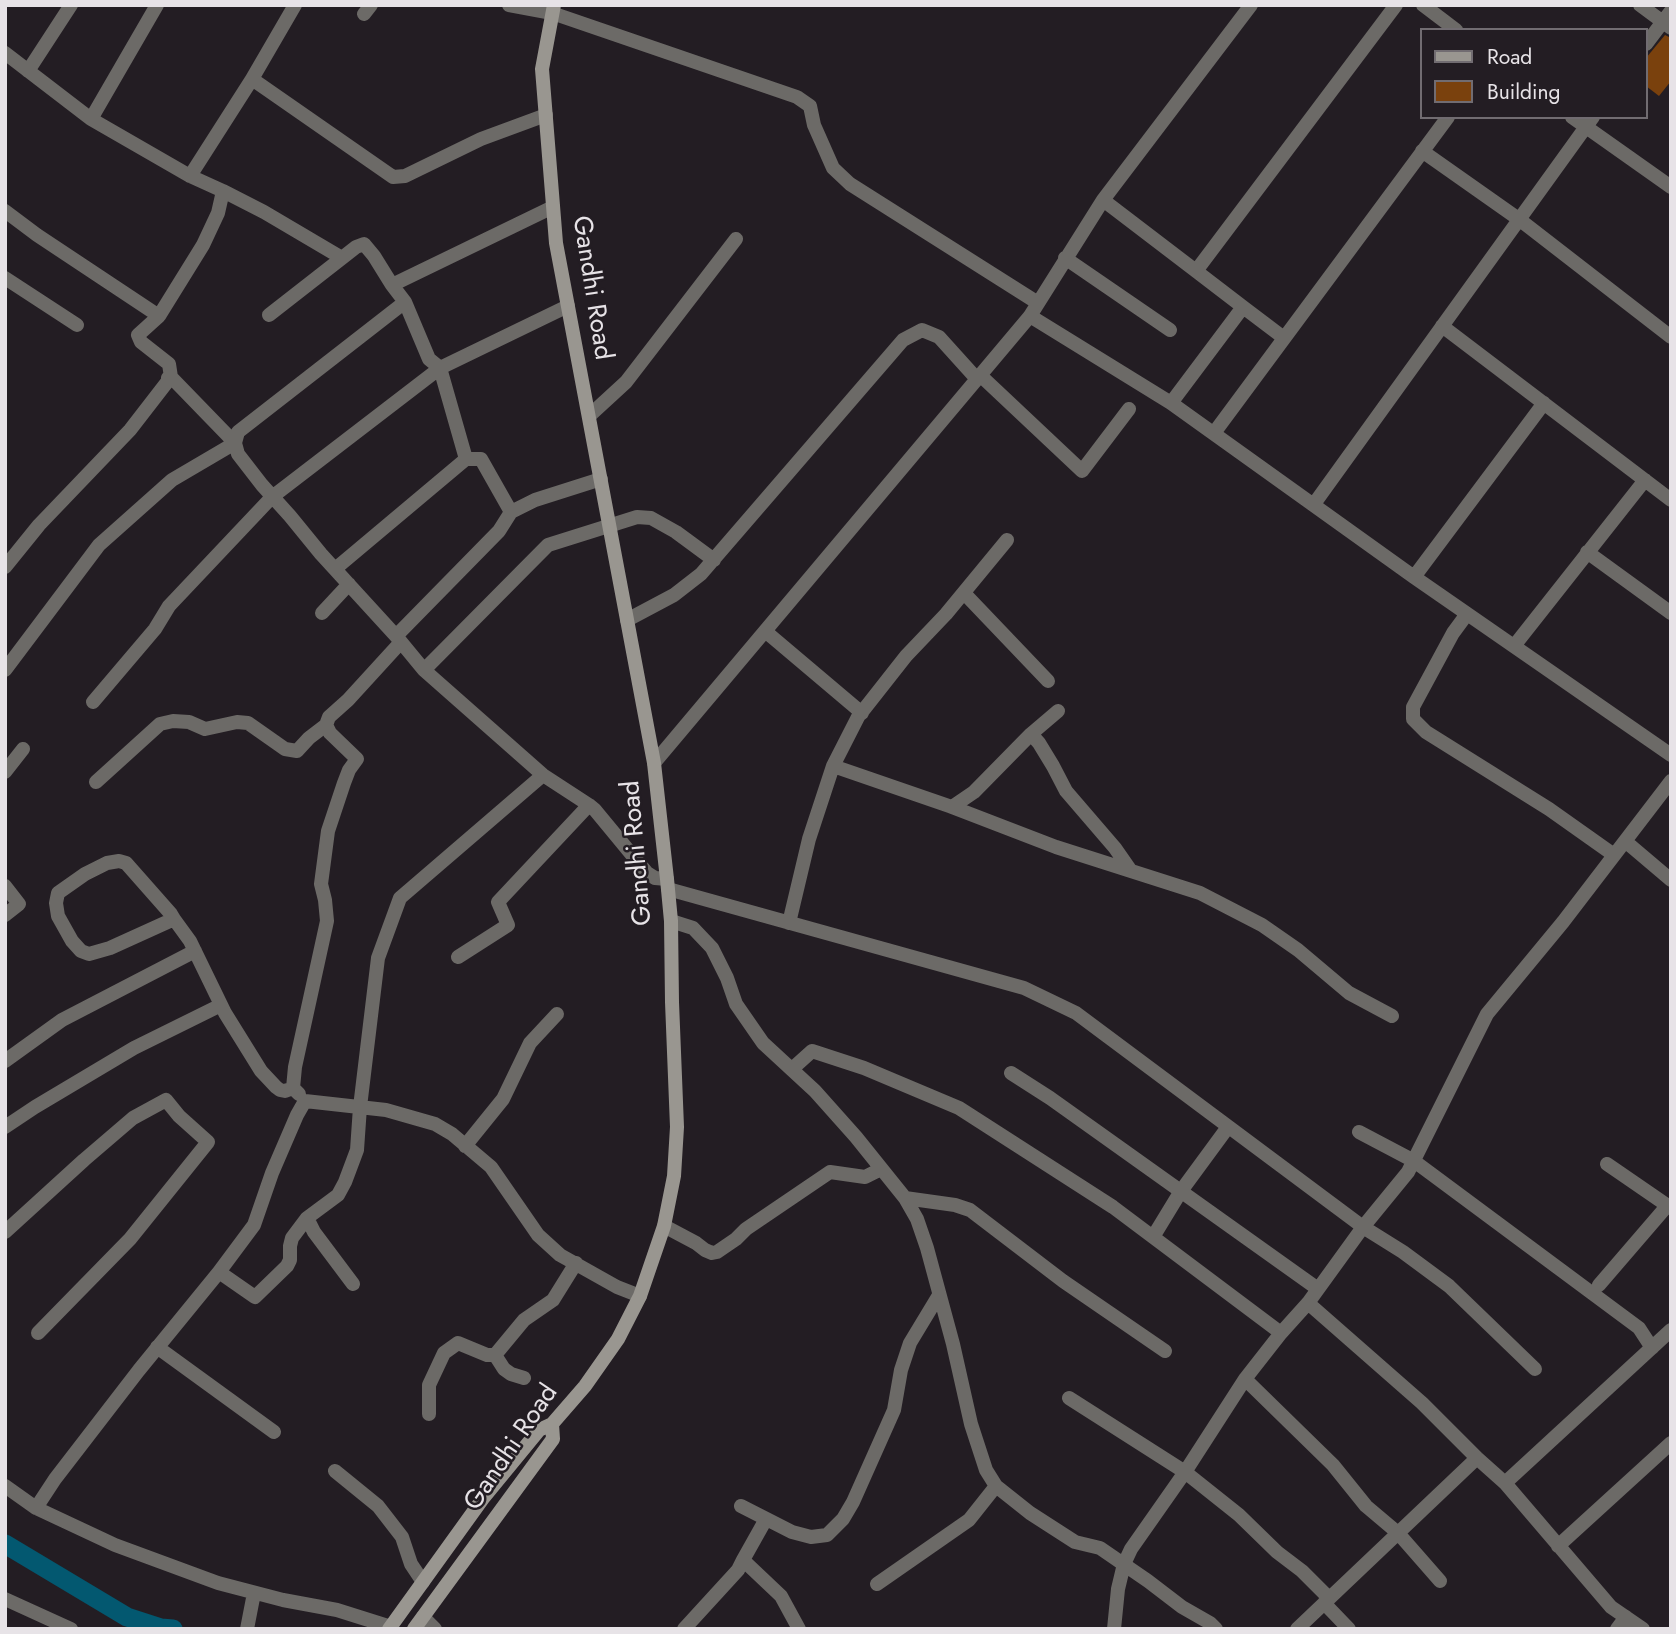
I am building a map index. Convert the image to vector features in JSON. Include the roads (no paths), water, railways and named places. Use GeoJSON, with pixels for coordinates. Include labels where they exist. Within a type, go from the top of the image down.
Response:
{"type":"FeatureCollection","features":[{"type":"Feature","properties":{"kind":"main road","name":"Gandhi Road"},"geometry":{"type":"LineString","coordinates":[[419,1623],[553,1439],[552,1424],[585,1386],[618,1339],[640,1296],[664,1226],[674,1176],[677,1127],[668,885],[654,763],[556,243],[542,69],[553,9]]}},
{"type":"Feature","properties":{"kind":"main road"},"geometry":{"type":"LineString","coordinates":[[390,1628],[484,1497],[539,1430],[552,1424]]}},
{"type":"Feature","properties":{"kind":"street"},"geometry":{"type":"LineString","coordinates":[[28,71],[71,5]]}},
{"type":"Feature","properties":{"kind":"street"},"geometry":{"type":"LineString","coordinates":[[90,119],[157,5]]}},
{"type":"Feature","properties":{"kind":"street"},"geometry":{"type":"LineString","coordinates":[[190,176],[295,5]]}},
{"type":"Feature","properties":{"kind":"street"},"geometry":{"type":"LineString","coordinates":[[509,5],[553,9],[797,97],[810,106],[814,125],[833,168],[850,184],[1038,303]]}},
{"type":"Feature","properties":{"kind":"street"},"geometry":{"type":"LineString","coordinates":[[654,763],[1030,316],[1103,200],[1251,5]]}},
{"type":"Feature","properties":{"kind":"street"},"geometry":{"type":"LineString","coordinates":[[1196,271],[1396,5]]}},
{"type":"Feature","properties":{"kind":"street"},"geometry":{"type":"LineString","coordinates":[[1423,5],[1453,28]]}},
{"type":"Feature","properties":{"kind":"street"},"geometry":{"type":"LineString","coordinates":[[1640,5],[1668,20],[1648,42]]}},
{"type":"Feature","properties":{"kind":"street"},"geometry":{"type":"LineString","coordinates":[[5,53],[90,119],[190,176],[264,212],[342,258]]}},
{"type":"Feature","properties":{"kind":"street"},"geometry":{"type":"LineString","coordinates":[[252,79],[393,177],[405,176],[481,139],[546,115]]}},
{"type":"Feature","properties":{"kind":"street"},"geometry":{"type":"LineString","coordinates":[[1214,433],[1446,119]]}},
{"type":"Feature","properties":{"kind":"street"},"geometry":{"type":"LineString","coordinates":[[1314,504],[1590,122],[1671,187]]}},
{"type":"Feature","properties":{"kind":"street"},"geometry":{"type":"LineString","coordinates":[[1422,151],[1520,220],[1671,337]]}},
{"type":"Feature","properties":{"kind":"street"},"geometry":{"type":"LineString","coordinates":[[5,567],[39,525],[130,430],[169,378],[169,364],[141,342],[138,335],[159,316],[203,245],[218,213],[223,191]]}},
{"type":"Feature","properties":{"kind":"street"},"geometry":{"type":"LineString","coordinates":[[1103,200],[1284,338]]}},
{"type":"Feature","properties":{"kind":"street"},"geometry":{"type":"LineString","coordinates":[[391,285],[553,207]]}},
{"type":"Feature","properties":{"kind":"street"},"geometry":{"type":"LineString","coordinates":[[5,211],[159,316]]}},
{"type":"Feature","properties":{"kind":"street"},"geometry":{"type":"LineString","coordinates":[[589,416],[626,382],[736,239]]}},
{"type":"Feature","properties":{"kind":"street"},"geometry":{"type":"LineString","coordinates":[[269,315],[356,247],[364,244],[405,302],[429,359],[440,368],[466,459]]}},
{"type":"Feature","properties":{"kind":"street"},"geometry":{"type":"LineString","coordinates":[[1065,258],[1170,330]]}},
{"type":"Feature","properties":{"kind":"street"},"geometry":{"type":"LineString","coordinates":[[5,278],[77,325]]}},
{"type":"Feature","properties":{"kind":"street"},"geometry":{"type":"LineString","coordinates":[[405,302],[237,432],[235,443],[238,454],[272,497],[424,670],[542,775],[595,810],[647,873],[668,885],[789,923],[1024,988],[1076,1013],[1363,1227],[1403,1252],[1448,1286],[1535,1369]]}},
{"type":"Feature","properties":{"kind":"street"},"geometry":{"type":"LineString","coordinates":[[93,702],[155,629],[169,606],[272,497],[440,368],[568,306]]}},
{"type":"Feature","properties":{"kind":"street"},"geometry":{"type":"LineString","coordinates":[[1171,403],[1243,307]]}},
{"type":"Feature","properties":{"kind":"street"},"geometry":{"type":"LineString","coordinates":[[1030,316],[1171,403],[1467,614],[1671,755]]}},
{"type":"Feature","properties":{"kind":"street"},"geometry":{"type":"LineString","coordinates":[[1442,326],[1671,500]]}},
{"type":"Feature","properties":{"kind":"street"},"geometry":{"type":"LineString","coordinates":[[627,620],[674,595],[701,575],[903,340],[922,330],[939,337],[1082,471],[1129,409]]}},
{"type":"Feature","properties":{"kind":"street"},"geometry":{"type":"LineString","coordinates":[[169,378],[235,443]]}},
{"type":"Feature","properties":{"kind":"street"},"geometry":{"type":"LineString","coordinates":[[1415,577],[1544,403]]}},
{"type":"Feature","properties":{"kind":"street"},"geometry":{"type":"LineString","coordinates":[[5,670],[99,545],[172,480],[235,443]]}},
{"type":"Feature","properties":{"kind":"street"},"geometry":{"type":"LineString","coordinates":[[335,569],[466,459],[481,459],[510,512]]}},
{"type":"Feature","properties":{"kind":"street"},"geometry":{"type":"LineString","coordinates":[[96,782],[160,724],[173,721],[189,722],[205,729],[237,722],[248,723],[285,750],[297,751],[348,701],[399,639],[499,531],[510,512],[535,500],[601,479]]}},
{"type":"Feature","properties":{"kind":"street"},"geometry":{"type":"LineString","coordinates":[[1514,646],[1645,480]]}},
{"type":"Feature","properties":{"kind":"street"},"geometry":{"type":"LineString","coordinates":[[424,670],[548,545],[637,517],[651,518],[676,532],[714,560]]}},
{"type":"Feature","properties":{"kind":"street"},"geometry":{"type":"LineString","coordinates":[[789,923],[809,839],[833,766],[862,713],[906,656],[964,593],[1007,540]]}},
{"type":"Feature","properties":{"kind":"street"},"geometry":{"type":"LineString","coordinates":[[1587,552],[1671,613]]}},
{"type":"Feature","properties":{"kind":"street"},"geometry":{"type":"LineString","coordinates":[[322,613],[349,584]]}},
{"type":"Feature","properties":{"kind":"street"},"geometry":{"type":"LineString","coordinates":[[964,593],[1048,681]]}},
{"type":"Feature","properties":{"kind":"street"},"geometry":{"type":"LineString","coordinates":[[1467,614],[1453,633],[1413,707],[1413,719],[1426,732],[1549,809],[1614,855]]}},
{"type":"Feature","properties":{"kind":"street"},"geometry":{"type":"LineString","coordinates":[[765,631],[862,713]]}},
{"type":"Feature","properties":{"kind":"street"},"geometry":{"type":"LineString","coordinates":[[952,807],[974,792],[1031,734],[1058,711]]}},
{"type":"Feature","properties":{"kind":"street"},"geometry":{"type":"LineString","coordinates":[[326,725],[357,759],[349,770],[328,831],[321,884],[327,920],[295,1067],[293,1088],[305,1101],[386,1110],[435,1124],[452,1134],[491,1167],[538,1235],[560,1255],[617,1287],[640,1296]]}},
{"type":"Feature","properties":{"kind":"street"},"geometry":{"type":"LineString","coordinates":[[1031,734],[1039,743],[1066,791],[1131,871]]}},
{"type":"Feature","properties":{"kind":"street"},"geometry":{"type":"LineString","coordinates":[[5,772],[23,749]]}},
{"type":"Feature","properties":{"kind":"street"},"geometry":{"type":"LineString","coordinates":[[833,766],[1056,847],[1200,893],[1262,925],[1298,950],[1349,993],[1392,1016]]}},
{"type":"Feature","properties":{"kind":"street"},"geometry":{"type":"LineString","coordinates":[[219,1272],[255,1297],[287,1266],[292,1238],[307,1218],[338,1195],[357,1150],[378,958],[400,898],[542,775]]}},
{"type":"Feature","properties":{"kind":"street"},"geometry":{"type":"LineString","coordinates":[[1114,1629],[1118,1589],[1131,1549],[1245,1379],[1308,1303],[1363,1227],[1408,1172],[1487,1014],[1563,922],[1670,782]]}},
{"type":"Feature","properties":{"kind":"street"},"geometry":{"type":"LineString","coordinates":[[458,957],[508,925],[498,902],[589,805]]}},
{"type":"Feature","properties":{"kind":"street"},"geometry":{"type":"LineString","coordinates":[[1625,841],[1671,880]]}},
{"type":"Feature","properties":{"kind":"street"},"geometry":{"type":"LineString","coordinates":[[174,919],[110,948],[89,954],[81,951],[72,941],[58,916],[56,903],[58,893],[85,874],[107,863],[126,863],[174,919],[190,941],[221,1005],[261,1071],[276,1087],[285,1091],[293,1088]]}},
{"type":"Feature","properties":{"kind":"street"},"geometry":{"type":"LineString","coordinates":[[5,886],[19,904],[5,915]]}},
{"type":"Feature","properties":{"kind":"street"},"geometry":{"type":"LineString","coordinates":[[671,920],[693,928],[712,948],[736,1004],[763,1043],[815,1091],[905,1198],[924,1238],[953,1344],[971,1424],[986,1470],[996,1486],[1030,1513],[1075,1542],[1100,1548],[1216,1629]]}},
{"type":"Feature","properties":{"kind":"street"},"geometry":{"type":"LineString","coordinates":[[5,1061],[62,1020],[195,951]]}},
{"type":"Feature","properties":{"kind":"street"},"geometry":{"type":"LineString","coordinates":[[5,1127],[134,1048],[221,1005]]}},
{"type":"Feature","properties":{"kind":"street"},"geometry":{"type":"LineString","coordinates":[[465,1146],[503,1099],[530,1044],[556,1014]]}},
{"type":"Feature","properties":{"kind":"street"},"geometry":{"type":"LineString","coordinates":[[792,1069],[812,1051],[864,1068],[959,1108],[1113,1207],[1281,1333]]}},
{"type":"Feature","properties":{"kind":"street"},"geometry":{"type":"LineString","coordinates":[[1011,1073],[1318,1289]]}},
{"type":"Feature","properties":{"kind":"street"},"geometry":{"type":"LineString","coordinates":[[5,1232],[134,1118],[166,1100],[179,1116],[208,1142],[130,1239],[38,1334]]}},
{"type":"Feature","properties":{"kind":"street"},"geometry":{"type":"LineString","coordinates":[[36,1508],[55,1479],[254,1225],[272,1173],[305,1101]]}},
{"type":"Feature","properties":{"kind":"street"},"geometry":{"type":"LineString","coordinates":[[1153,1237],[1181,1191],[1228,1127]]}},
{"type":"Feature","properties":{"kind":"street"},"geometry":{"type":"LineString","coordinates":[[1359,1132],[1414,1161],[1639,1328],[1651,1348]]}},
{"type":"Feature","properties":{"kind":"street"},"geometry":{"type":"LineString","coordinates":[[1599,1285],[1669,1207],[1606,1164]]}},
{"type":"Feature","properties":{"kind":"street"},"geometry":{"type":"LineString","coordinates":[[664,1226],[705,1250],[717,1252],[830,1172],[865,1177],[881,1169]]}},
{"type":"Feature","properties":{"kind":"street"},"geometry":{"type":"LineString","coordinates":[[905,1198],[955,1205],[970,1210],[1063,1281],[1165,1351]]}},
{"type":"Feature","properties":{"kind":"street"},"geometry":{"type":"LineString","coordinates":[[307,1218],[314,1232],[353,1284]]}},
{"type":"Feature","properties":{"kind":"street"},"geometry":{"type":"LineString","coordinates":[[495,1355],[524,1320],[553,1300],[576,1263]]}},
{"type":"Feature","properties":{"kind":"street"},"geometry":{"type":"LineString","coordinates":[[741,1506],[792,1532],[811,1537],[827,1535],[843,1519],[894,1410],[901,1370],[910,1343],[939,1296]]}},
{"type":"Feature","properties":{"kind":"street"},"geometry":{"type":"LineString","coordinates":[[1308,1303],[1422,1403],[1505,1483],[1622,1623],[1643,1629]]}},
{"type":"Feature","properties":{"kind":"street"},"geometry":{"type":"LineString","coordinates":[[1505,1483],[1671,1330]]}},
{"type":"Feature","properties":{"kind":"street"},"geometry":{"type":"LineString","coordinates":[[429,1414],[429,1385],[443,1353],[458,1343],[487,1355],[495,1355]]}},
{"type":"Feature","properties":{"kind":"street"},"geometry":{"type":"LineString","coordinates":[[157,1347],[274,1432]]}},
{"type":"Feature","properties":{"kind":"street"},"geometry":{"type":"LineString","coordinates":[[495,1355],[504,1369],[524,1378]]}},
{"type":"Feature","properties":{"kind":"street"},"geometry":{"type":"LineString","coordinates":[[1245,1379],[1333,1465],[1366,1506],[1398,1533],[1440,1581]]}},
{"type":"Feature","properties":{"kind":"street"},"geometry":{"type":"LineString","coordinates":[[1069,1398],[1185,1472],[1239,1515],[1277,1552],[1302,1571],[1349,1629]]}},
{"type":"Feature","properties":{"kind":"street"},"geometry":{"type":"LineString","coordinates":[[1558,1546],[1667,1452]]}},
{"type":"Feature","properties":{"kind":"street"},"geometry":{"type":"LineString","coordinates":[[1297,1629],[1477,1458]]}},
{"type":"Feature","properties":{"kind":"street"},"geometry":{"type":"LineString","coordinates":[[335,1471],[378,1506],[402,1537],[411,1564],[423,1582]]}},
{"type":"Feature","properties":{"kind":"street"},"geometry":{"type":"LineString","coordinates":[[5,1486],[36,1508],[115,1545],[218,1583],[283,1600],[337,1610],[390,1628]]}},
{"type":"Feature","properties":{"kind":"street"},"geometry":{"type":"LineString","coordinates":[[877,1584],[969,1520],[996,1486]]}},
{"type":"Feature","properties":{"kind":"street"},"geometry":{"type":"LineString","coordinates":[[684,1629],[738,1570],[766,1519]]}},
{"type":"Feature","properties":{"kind":"street"},"geometry":{"type":"LineString","coordinates":[[743,1560],[781,1596],[799,1629]]}},
{"type":"Feature","properties":{"kind":"street"},"geometry":{"type":"LineString","coordinates":[[248,1626],[254,1592]]}},
{"type":"Feature","properties":{"kind":"street"},"geometry":{"type":"LineString","coordinates":[[5,1599],[71,1629]]}},
{"type":"Feature","properties":{"kind":"street"},"geometry":{"type":"LineString","coordinates":[[419,1623],[435,1629]]}},
{"type":"Feature","properties":{"kind":"waterway"},"geometry":{"type":"LineString","coordinates":[[5,1544],[127,1617],[173,1629]]}}]}
